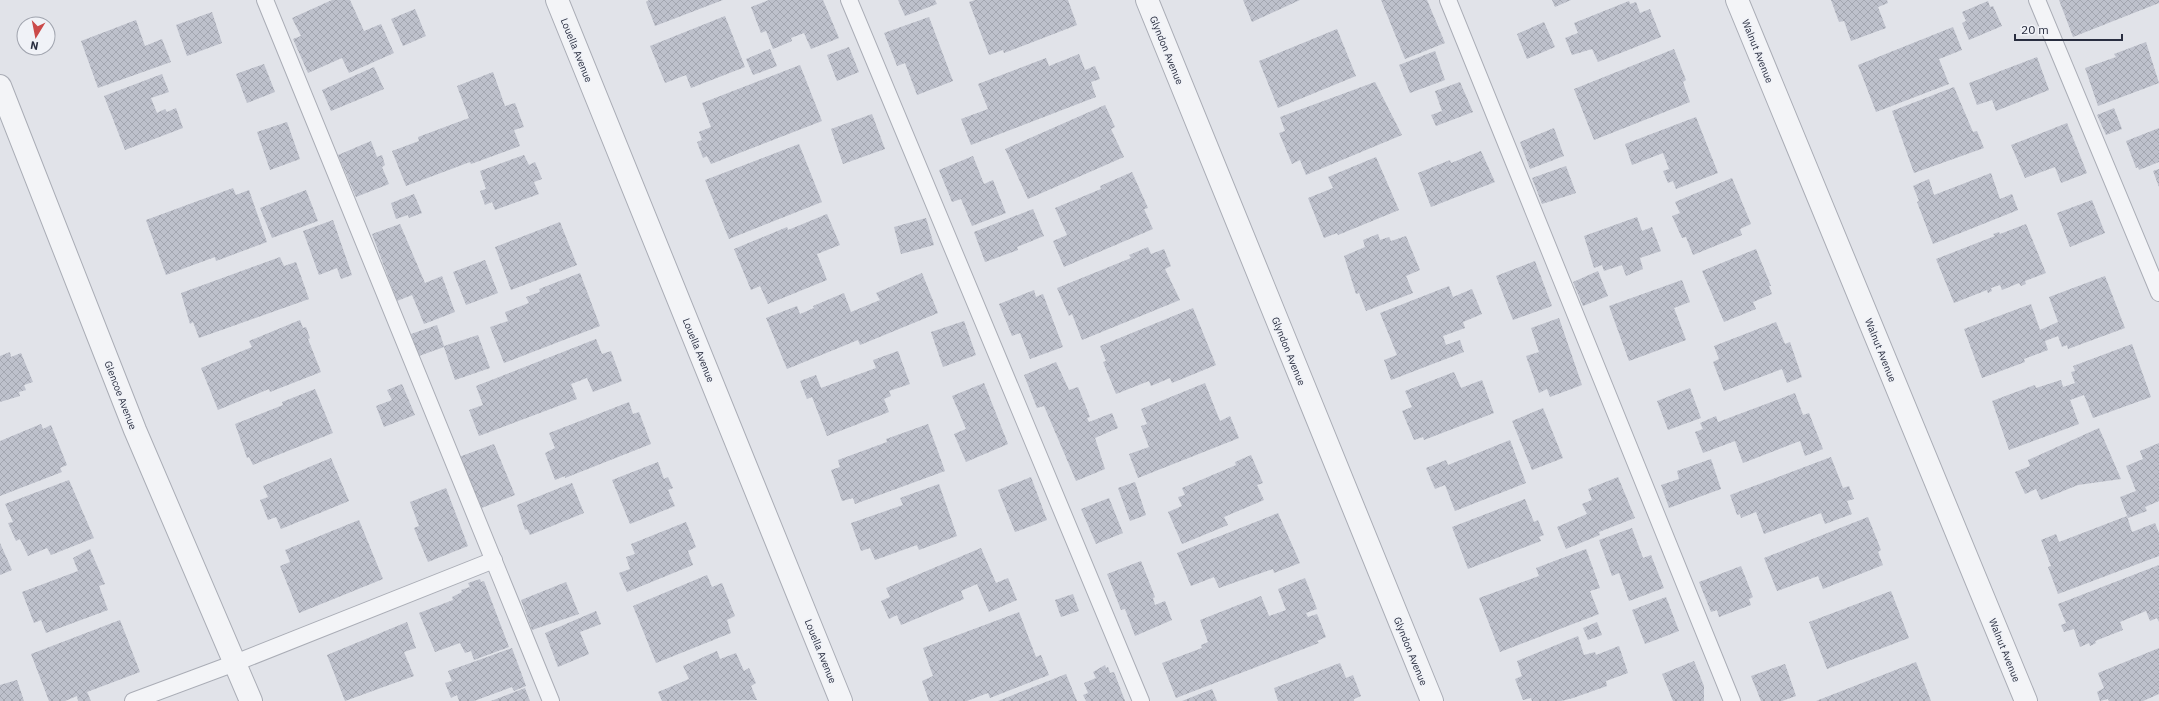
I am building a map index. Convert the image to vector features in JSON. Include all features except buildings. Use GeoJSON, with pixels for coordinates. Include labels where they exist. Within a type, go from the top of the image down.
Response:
{"type":"FeatureCollection","features":[{"type":"Feature","properties":{"kind":"street","name":"Louella Avenue"},"geometry":{"type":"LineString","coordinates":[[557,0],[841,701]]}},
{"type":"Feature","properties":{"kind":"street","name":"Glyndon Avenue"},"geometry":{"type":"LineString","coordinates":[[1147,0],[1432,701]]}},
{"type":"Feature","properties":{"kind":"street","name":"Walnut Avenue"},"geometry":{"type":"LineString","coordinates":[[1737,0],[2026,701]]}},
{"type":"Feature","properties":{"kind":"street","name":"Glencoe Avenue"},"geometry":{"type":"LineString","coordinates":[[0,86],[134,430],[251,701]]}},
{"type":"Feature","properties":{"kind":"lane"},"geometry":{"type":"LineString","coordinates":[[265,0],[551,701]]}},
{"type":"Feature","properties":{"kind":"lane"},"geometry":{"type":"LineString","coordinates":[[849,0],[1141,701]]}},
{"type":"Feature","properties":{"kind":"lane"},"geometry":{"type":"LineString","coordinates":[[1448,0],[1732,701]]}},
{"type":"Feature","properties":{"kind":"lane"},"geometry":{"type":"LineString","coordinates":[[2037,0],[2159,293]]}},
{"type":"Feature","properties":{"kind":"lane"},"geometry":{"type":"LineString","coordinates":[[133,701],[235,663],[494,560]]}}]}
